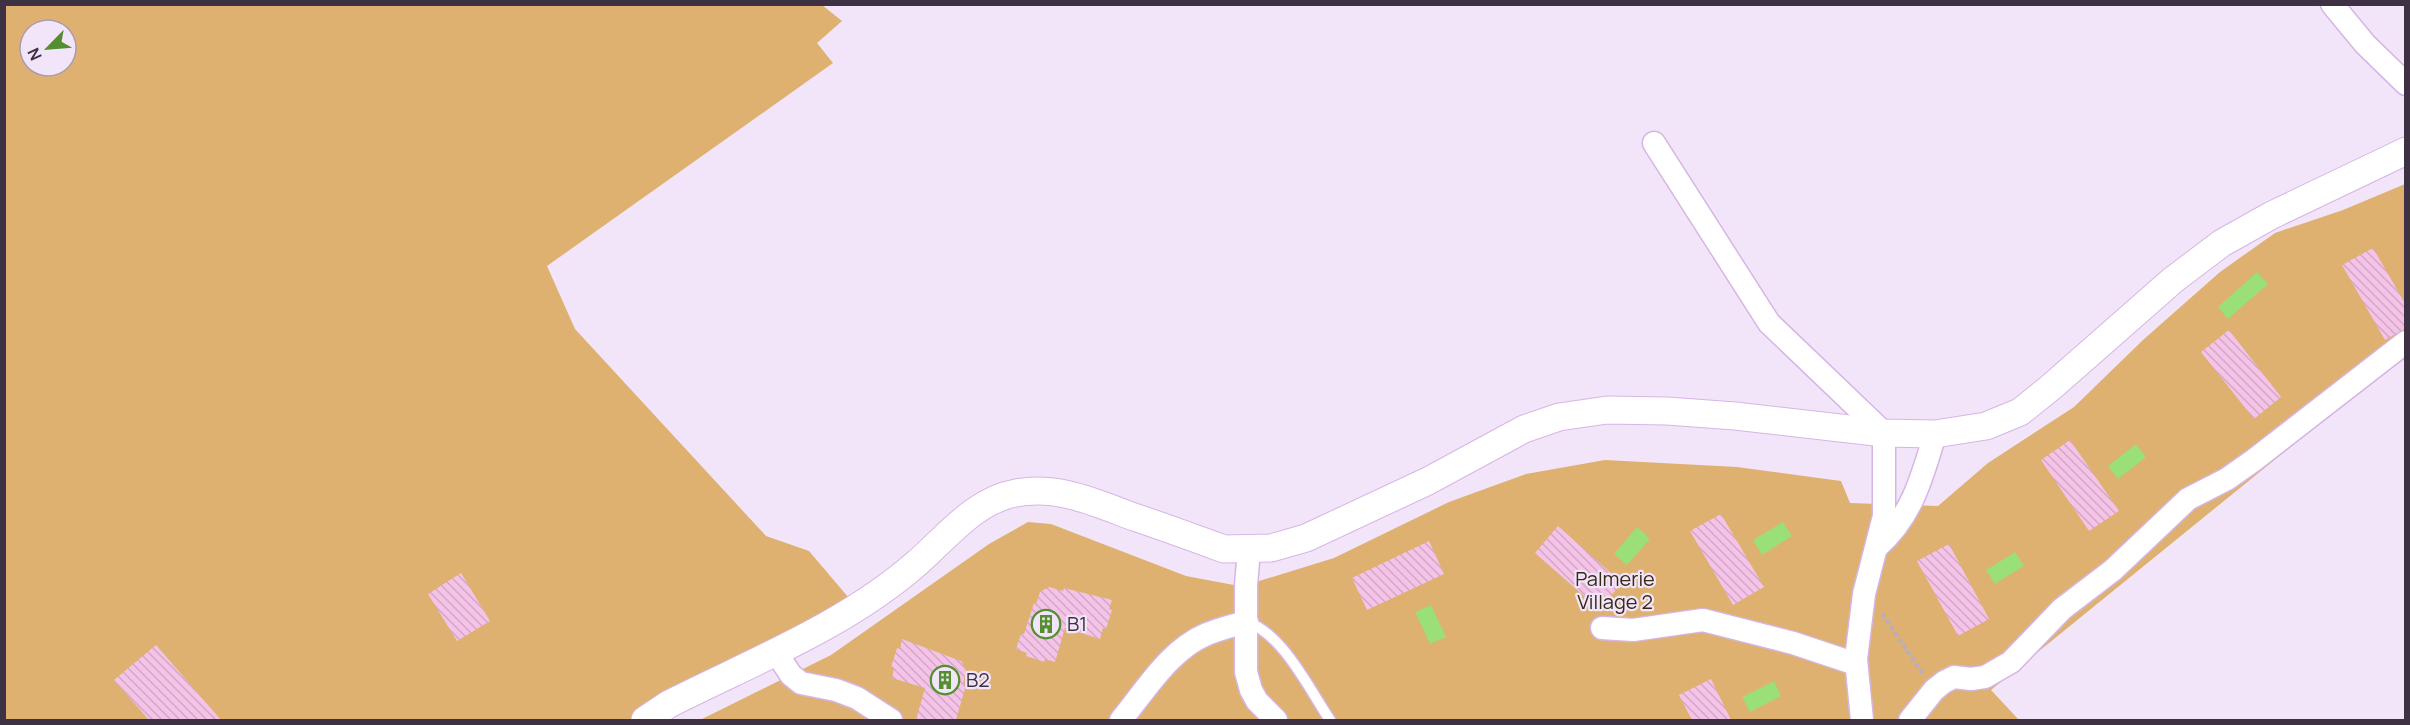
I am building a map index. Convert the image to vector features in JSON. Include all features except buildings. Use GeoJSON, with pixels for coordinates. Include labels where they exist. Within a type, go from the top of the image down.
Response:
{"type":"FeatureCollection","features":[{"type":"Feature","properties":{"kind":"street"},"geometry":{"type":"LineString","coordinates":[[2332,4],[2366,44],[2406,84]]}},
{"type":"Feature","properties":{"kind":"street"},"geometry":{"type":"LineString","coordinates":[[1654,143],[1769,322],[1884,433],[1884,504],[1877,548],[1858,626],[1856,664],[1862,720]]}},
{"type":"Feature","properties":{"kind":"street"},"geometry":{"type":"LineString","coordinates":[[645,720],[669,704],[827,626],[889,586],[955,527],[988,502],[1015,493],[1041,491],[1069,493],[1224,549],[1249,550],[1271,548],[1306,537],[1428,480],[1524,429],[1559,417],[1607,410],[1667,411],[1735,416],[1884,433],[1935,434],[1986,426],[2020,412],[2173,280],[2222,243],[2272,215],[2406,151]]}},
{"type":"Feature","properties":{"kind":"street"},"geometry":{"type":"LineString","coordinates":[[1910,720],[1934,690],[1954,678],[1985,677],[2011,662],[2062,609],[2113,570],[2188,499],[2227,479],[2254,460],[2406,342]]}},
{"type":"Feature","properties":{"kind":"street"},"geometry":{"type":"LineString","coordinates":[[1877,548],[1899,526],[1911,505],[1935,434]]}},
{"type":"Feature","properties":{"kind":"street"},"geometry":{"type":"LineString","coordinates":[[1249,550],[1246,585],[1246,672],[1257,701],[1276,720]]}},
{"type":"Feature","properties":{"kind":"street"},"geometry":{"type":"LineString","coordinates":[[1602,628],[1632,630],[1703,620],[1793,643],[1856,664]]}},
{"type":"Feature","properties":{"kind":"street"},"geometry":{"type":"LineString","coordinates":[[1121,720],[1180,651],[1205,635],[1247,621]]}},
{"type":"Feature","properties":{"kind":"street"},"geometry":{"type":"LineString","coordinates":[[775,651],[791,675],[801,683],[836,690],[857,698],[891,720]]}},
{"type":"Feature","properties":{"kind":"lane"},"geometry":{"type":"LineString","coordinates":[[1247,621],[1260,626],[1274,638],[1330,720]]}},
{"type":"Feature","properties":{"kind":"path"},"geometry":{"type":"LineString","coordinates":[[1862,604],[1875,606],[1881,613],[1934,690]]}},
{"type":"Feature","properties":{"kind":"green space"},"geometry":{"type":"Polygon","coordinates":[[[4,5],[822,5],[842,21],[817,43],[833,63],[547,266],[575,329],[766,536],[809,551],[854,604],[634,720],[5,720],[4,5]]]}},
{"type":"Feature","properties":{"kind":"green space","name":"Palmerie Village 2"},"geometry":{"type":"Polygon","coordinates":[[[2405,184],[2405,354],[1991,690],[2019,720],[700,720],[831,655],[989,544],[1028,522],[1051,524],[1186,576],[1246,585],[1334,558],[1449,502],[1526,474],[1605,460],[1737,467],[1841,481],[1850,503],[1938,506],[1988,463],[2074,407],[2143,340],[2220,272],[2275,233],[2343,210],[2405,184]]]}},
{"type":"Feature","properties":{"kind":"shaded area"},"geometry":{"type":"Polygon","coordinates":[[[2257,272],[2268,284],[2228,319],[2218,307],[2257,272]]]}},
{"type":"Feature","properties":{"kind":"shaded area"},"geometry":{"type":"Polygon","coordinates":[[[2136,444],[2146,457],[2118,479],[2108,466],[2136,444]]]}},
{"type":"Feature","properties":{"kind":"shaded area"},"geometry":{"type":"Polygon","coordinates":[[[1783,522],[1792,536],[1762,555],[1753,540],[1783,522]]]}},
{"type":"Feature","properties":{"kind":"shaded area"},"geometry":{"type":"Polygon","coordinates":[[[1637,527],[1650,539],[1627,565],[1614,554],[1637,527]]]}},
{"type":"Feature","properties":{"kind":"shaded area"},"geometry":{"type":"Polygon","coordinates":[[[2015,552],[2024,566],[1995,584],[1986,570],[2015,552]]]}},
{"type":"Feature","properties":{"kind":"shaded area"},"geometry":{"type":"Polygon","coordinates":[[[1431,605],[1446,637],[1430,644],[1415,612],[1431,605]]]}},
{"type":"Feature","properties":{"kind":"shaded area"},"geometry":{"type":"Polygon","coordinates":[[[1774,681],[1781,696],[1750,712],[1742,697],[1774,681]]]}},
{"type":"Feature","properties":{"kind":"place","name":"B1"},"geometry":{"type":"Point","coordinates":[1046,624]}},
{"type":"Feature","properties":{"kind":"place","name":"B2"},"geometry":{"type":"Point","coordinates":[945,680]}}]}
